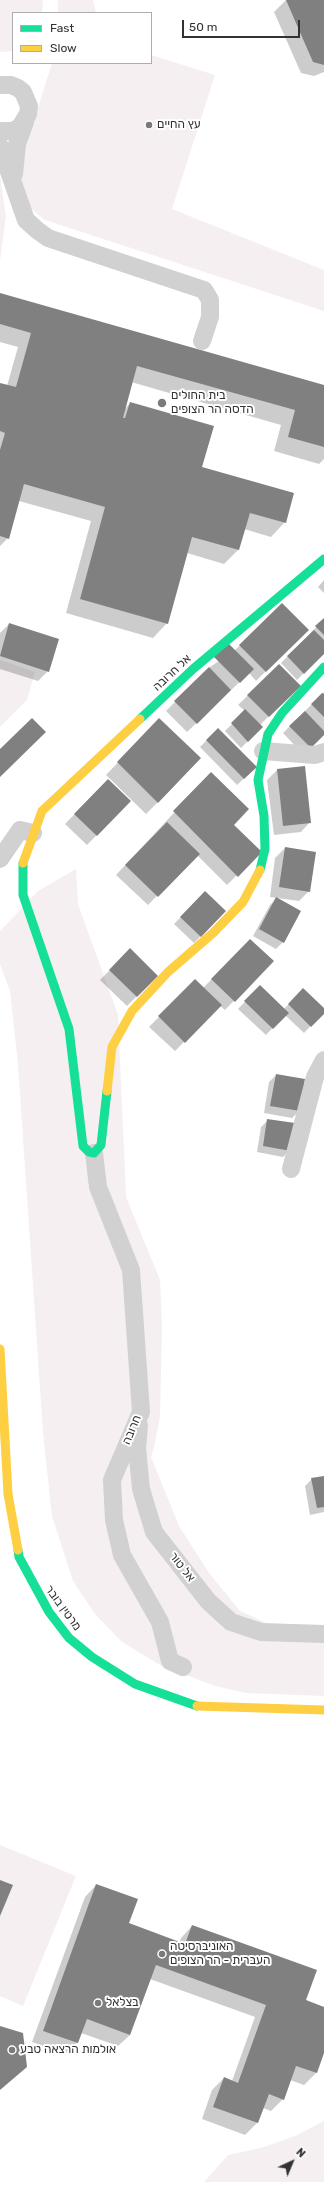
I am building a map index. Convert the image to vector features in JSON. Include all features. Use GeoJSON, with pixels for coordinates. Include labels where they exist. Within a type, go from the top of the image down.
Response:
{"type":"FeatureCollection","features":[{"type":"Feature","properties":{"kind":"street"},"geometry":{"type":"LineString","coordinates":[[0,85],[11,85],[23,92],[29,106],[17,144],[14,161],[14,189]]}},
{"type":"Feature","properties":{"kind":"street"},"geometry":{"type":"LineString","coordinates":[[0,131],[13,131],[25,122]]}},
{"type":"Feature","properties":{"kind":"street"},"geometry":{"type":"LineString","coordinates":[[0,146],[26,220],[48,238],[204,290],[210,300],[210,317],[202,341]]}},
{"type":"Feature","properties":{"kind":"street","name":"אל חרובה"},"geometry":{"type":"LineString","coordinates":[[34,833],[42,811],[193,669],[324,559]]}},
{"type":"Feature","properties":{"kind":"street"},"geometry":{"type":"LineString","coordinates":[[0,859],[20,830],[34,833],[22,864],[23,895],[68,1029],[78,1092],[83,1146],[89,1152],[94,1153],[101,1145],[112,1047],[132,1011],[168,972],[213,933],[243,902],[258,876],[265,849],[264,816],[258,780],[263,751],[268,734],[282,713],[324,667]]}},
{"type":"Feature","properties":{"kind":"street"},"geometry":{"type":"LineString","coordinates":[[263,751],[315,755],[324,752]]}},
{"type":"Feature","properties":{"kind":"street"},"geometry":{"type":"LineString","coordinates":[[291,1169],[315,1077],[324,1060]]}},
{"type":"Feature","properties":{"kind":"street","name":"חרובה"},"geometry":{"type":"LineString","coordinates":[[94,1153],[98,1187],[131,1270],[141,1412],[112,1480],[114,1520],[122,1555],[160,1622],[170,1661],[183,1667]]}},
{"type":"Feature","properties":{"kind":"street","name":"מרטין בובר"},"geometry":{"type":"LineString","coordinates":[[0,1349],[8,1494],[19,1558],[46,1606],[69,1638],[92,1656],[135,1684],[195,1706],[324,1710]]}},
{"type":"Feature","properties":{"kind":"street","name":"אל טור"},"geometry":{"type":"LineString","coordinates":[[141,1412],[137,1448],[140,1482],[154,1532],[208,1601],[231,1622],[261,1632],[324,1634]]}},
{"type":"Feature","properties":{"kind":"shaded area"},"geometry":{"type":"Polygon","coordinates":[[[0,0],[43,0],[42,12],[12,12],[12,51],[0,52],[0,0]]]}},
{"type":"Feature","properties":{"kind":"shaded area"},"geometry":{"type":"Polygon","coordinates":[[[58,0],[93,0],[96,12],[58,12],[58,0]]]}},
{"type":"Feature","properties":{"kind":"shaded area"},"geometry":{"type":"Polygon","coordinates":[[[152,55],[215,75],[172,209],[324,270],[324,311],[45,220],[30,208],[21,187],[23,155],[52,64],[152,64],[152,55]]]}},
{"type":"Feature","properties":{"kind":"shaded area"},"geometry":{"type":"Polygon","coordinates":[[[0,175],[6,216],[0,261],[0,175]]]}},
{"type":"Feature","properties":{"kind":"shaded area"},"geometry":{"type":"Polygon","coordinates":[[[0,660],[35,672],[27,700],[0,727],[0,660]]]}},
{"type":"Feature","properties":{"kind":"shaded area"},"geometry":{"type":"Polygon","coordinates":[[[76,869],[78,904],[118,1015],[126,1197],[160,1280],[162,1327],[160,1416],[151,1457],[179,1526],[209,1573],[240,1611],[271,1625],[324,1631],[324,1696],[246,1693],[215,1686],[160,1665],[122,1642],[95,1614],[73,1581],[52,1516],[43,1433],[18,1064],[10,991],[0,964],[0,931],[38,891],[76,869]]]}},
{"type":"Feature","properties":{"kind":"shaded area"},"geometry":{"type":"Polygon","coordinates":[[[0,1845],[76,1876],[23,2006],[0,1996],[0,1845]]]}},
{"type":"Feature","properties":{"kind":"shaded area"},"geometry":{"type":"Polygon","coordinates":[[[324,2121],[324,2182],[204,2182],[228,2155],[261,2148],[295,2136],[324,2121]]]}},
{"type":"Feature","properties":{"kind":"building"},"geometry":{"type":"Polygon","coordinates":[[[286,0],[324,0],[324,65],[313,62],[286,0]]]}},
{"type":"Feature","properties":{"kind":"building"},"geometry":{"type":"Polygon","coordinates":[[[0,293],[324,385],[324,447],[288,437],[295,410],[137,366],[123,418],[125,418],[130,402],[214,426],[202,467],[294,493],[286,523],[250,513],[239,550],[192,537],[168,624],[80,599],[105,507],[24,484],[9,539],[0,536],[0,450],[5,433],[0,431],[0,383],[16,387],[31,333],[0,324],[0,293]]]}},
{"type":"Feature","properties":{"kind":"building"},"geometry":{"type":"Polygon","coordinates":[[[282,603],[309,630],[266,672],[239,645],[282,603]]]}},
{"type":"Feature","properties":{"kind":"building"},"geometry":{"type":"Polygon","coordinates":[[[324,618],[324,635],[315,626],[324,618]]]}},
{"type":"Feature","properties":{"kind":"building"},"geometry":{"type":"Polygon","coordinates":[[[9,623],[59,639],[49,672],[0,656],[9,623]]]}},
{"type":"Feature","properties":{"kind":"building"},"geometry":{"type":"Polygon","coordinates":[[[314,630],[324,640],[324,654],[304,674],[287,656],[314,630]]]}},
{"type":"Feature","properties":{"kind":"building"},"geometry":{"type":"Polygon","coordinates":[[[227,642],[254,669],[240,683],[213,656],[227,642]]]}},
{"type":"Feature","properties":{"kind":"building"},"geometry":{"type":"Polygon","coordinates":[[[279,664],[301,686],[269,717],[247,695],[279,664]]]}},
{"type":"Feature","properties":{"kind":"building"},"geometry":{"type":"Polygon","coordinates":[[[209,667],[231,690],[197,724],[174,701],[209,667]]]}},
{"type":"Feature","properties":{"kind":"building"},"geometry":{"type":"Polygon","coordinates":[[[322,693],[324,694],[324,717],[311,704],[322,693]]]}},
{"type":"Feature","properties":{"kind":"building"},"geometry":{"type":"Polygon","coordinates":[[[245,709],[263,727],[248,742],[231,723],[245,709]]]}},
{"type":"Feature","properties":{"kind":"building"},"geometry":{"type":"Polygon","coordinates":[[[305,711],[324,731],[324,735],[311,748],[289,726],[305,711]]]}},
{"type":"Feature","properties":{"kind":"building"},"geometry":{"type":"Polygon","coordinates":[[[32,718],[46,732],[0,777],[0,749],[32,718]]]}},
{"type":"Feature","properties":{"kind":"building"},"geometry":{"type":"Polygon","coordinates":[[[159,718],[201,758],[158,803],[117,762],[159,718]]]}},
{"type":"Feature","properties":{"kind":"building"},"geometry":{"type":"Polygon","coordinates":[[[218,728],[257,767],[244,779],[206,740],[218,728]]]}},
{"type":"Feature","properties":{"kind":"building"},"geometry":{"type":"Polygon","coordinates":[[[305,766],[311,823],[283,826],[277,769],[305,766]]]}},
{"type":"Feature","properties":{"kind":"building"},"geometry":{"type":"Polygon","coordinates":[[[211,772],[249,809],[234,825],[262,852],[238,877],[173,811],[211,772]]]}},
{"type":"Feature","properties":{"kind":"building"},"geometry":{"type":"Polygon","coordinates":[[[108,779],[131,801],[97,836],[74,814],[108,779]]]}},
{"type":"Feature","properties":{"kind":"building"},"geometry":{"type":"Polygon","coordinates":[[[167,822],[200,854],[158,897],[125,865],[167,822]]]}},
{"type":"Feature","properties":{"kind":"building"},"geometry":{"type":"Polygon","coordinates":[[[285,847],[316,852],[310,892],[279,887],[285,847]]]}},
{"type":"Feature","properties":{"kind":"building"},"geometry":{"type":"Polygon","coordinates":[[[205,891],[226,911],[201,937],[180,917],[205,891]]]}},
{"type":"Feature","properties":{"kind":"building"},"geometry":{"type":"Polygon","coordinates":[[[276,897],[301,911],[284,943],[259,929],[276,897]]]}},
{"type":"Feature","properties":{"kind":"building"},"geometry":{"type":"Polygon","coordinates":[[[250,939],[274,961],[235,1002],[211,979],[250,939]]]}},
{"type":"Feature","properties":{"kind":"building"},"geometry":{"type":"Polygon","coordinates":[[[130,948],[158,976],[137,997],[109,970],[130,948]]]}},
{"type":"Feature","properties":{"kind":"building"},"geometry":{"type":"Polygon","coordinates":[[[195,979],[222,1005],[185,1043],[158,1016],[195,979]]]}},
{"type":"Feature","properties":{"kind":"building"},"geometry":{"type":"Polygon","coordinates":[[[260,985],[289,1013],[273,1029],[244,1001],[260,985]]]}},
{"type":"Feature","properties":{"kind":"building"},"geometry":{"type":"Polygon","coordinates":[[[303,988],[324,1008],[324,1014],[311,1027],[288,1004],[303,988]]]}},
{"type":"Feature","properties":{"kind":"building"},"geometry":{"type":"Polygon","coordinates":[[[276,1074],[305,1079],[300,1111],[270,1106],[276,1074]]]}},
{"type":"Feature","properties":{"kind":"building"},"geometry":{"type":"Polygon","coordinates":[[[267,1119],[295,1123],[291,1151],[263,1146],[267,1119]]]}},
{"type":"Feature","properties":{"kind":"building"},"geometry":{"type":"Polygon","coordinates":[[[324,1476],[324,1507],[317,1508],[311,1478],[324,1476]]]}},
{"type":"Feature","properties":{"kind":"building"},"geometry":{"type":"Polygon","coordinates":[[[0,1880],[13,1885],[0,1916],[0,1880]]]}},
{"type":"Feature","properties":{"kind":"building","name":"בצלאל"},"geometry":{"type":"Polygon","coordinates":[[[96,1884],[138,1899],[129,1923],[185,1944],[192,1925],[317,1970],[306,2000],[324,2007],[324,2053],[317,2073],[296,2066],[284,2100],[269,2094],[258,2123],[213,2107],[224,2077],[238,2083],[266,2005],[156,1965],[130,2035],[87,2019],[78,2043],[43,2031],[96,1884]]]}},
{"type":"Feature","properties":{"kind":"building","name":"אולמות הרצאה טבע"},"geometry":{"type":"Polygon","coordinates":[[[0,2026],[23,2033],[27,2067],[0,2090],[0,2026]]]}},
{"type":"Feature","properties":{"kind":"traffic: fast"},"geometry":{"type":"LineString","coordinates":[[140,719],[193,669],[324,559]]}},
{"type":"Feature","properties":{"kind":"traffic: fast"},"geometry":{"type":"LineString","coordinates":[[260,870],[265,849],[264,816],[258,780],[268,734],[282,713],[324,667]]}},
{"type":"Feature","properties":{"kind":"traffic: fast"},"geometry":{"type":"LineString","coordinates":[[23,863],[23,895],[69,1029],[83,1146],[89,1152],[94,1153],[101,1145],[107,1091]]}},
{"type":"Feature","properties":{"kind":"traffic: fast"},"geometry":{"type":"LineString","coordinates":[[18,1550],[19,1557],[49,1612],[69,1638],[92,1657],[135,1684],[197,1706]]}},
{"type":"Feature","properties":{"kind":"traffic: slow"},"geometry":{"type":"LineString","coordinates":[[23,863],[42,811],[140,719]]}},
{"type":"Feature","properties":{"kind":"traffic: slow"},"geometry":{"type":"LineString","coordinates":[[107,1091],[112,1047],[132,1011],[168,972],[213,933],[243,902],[260,870]]}},
{"type":"Feature","properties":{"kind":"traffic: slow"},"geometry":{"type":"LineString","coordinates":[[0,1349],[8,1494],[18,1550]]}},
{"type":"Feature","properties":{"kind":"traffic: slow"},"geometry":{"type":"LineString","coordinates":[[197,1706],[324,1710]]}},
{"type":"Feature","properties":{"kind":"place","name":"עץ החיים"},"geometry":{"type":"Point","coordinates":[149,125]}},
{"type":"Feature","properties":{"kind":"place","name":"בית החולים הדסה הר הצופים"},"geometry":{"type":"Point","coordinates":[162,403]}},
{"type":"Feature","properties":{"kind":"place","name":"האוניברסיטה העברית - הר הצופים"},"geometry":{"type":"Point","coordinates":[162,1954]}},
{"type":"Feature","properties":{"kind":"place","name":"בצלאל"},"geometry":{"type":"Point","coordinates":[98,2003]}},
{"type":"Feature","properties":{"kind":"place","name":"אולמות הרצאה טבע"},"geometry":{"type":"Point","coordinates":[12,2050]}}]}
